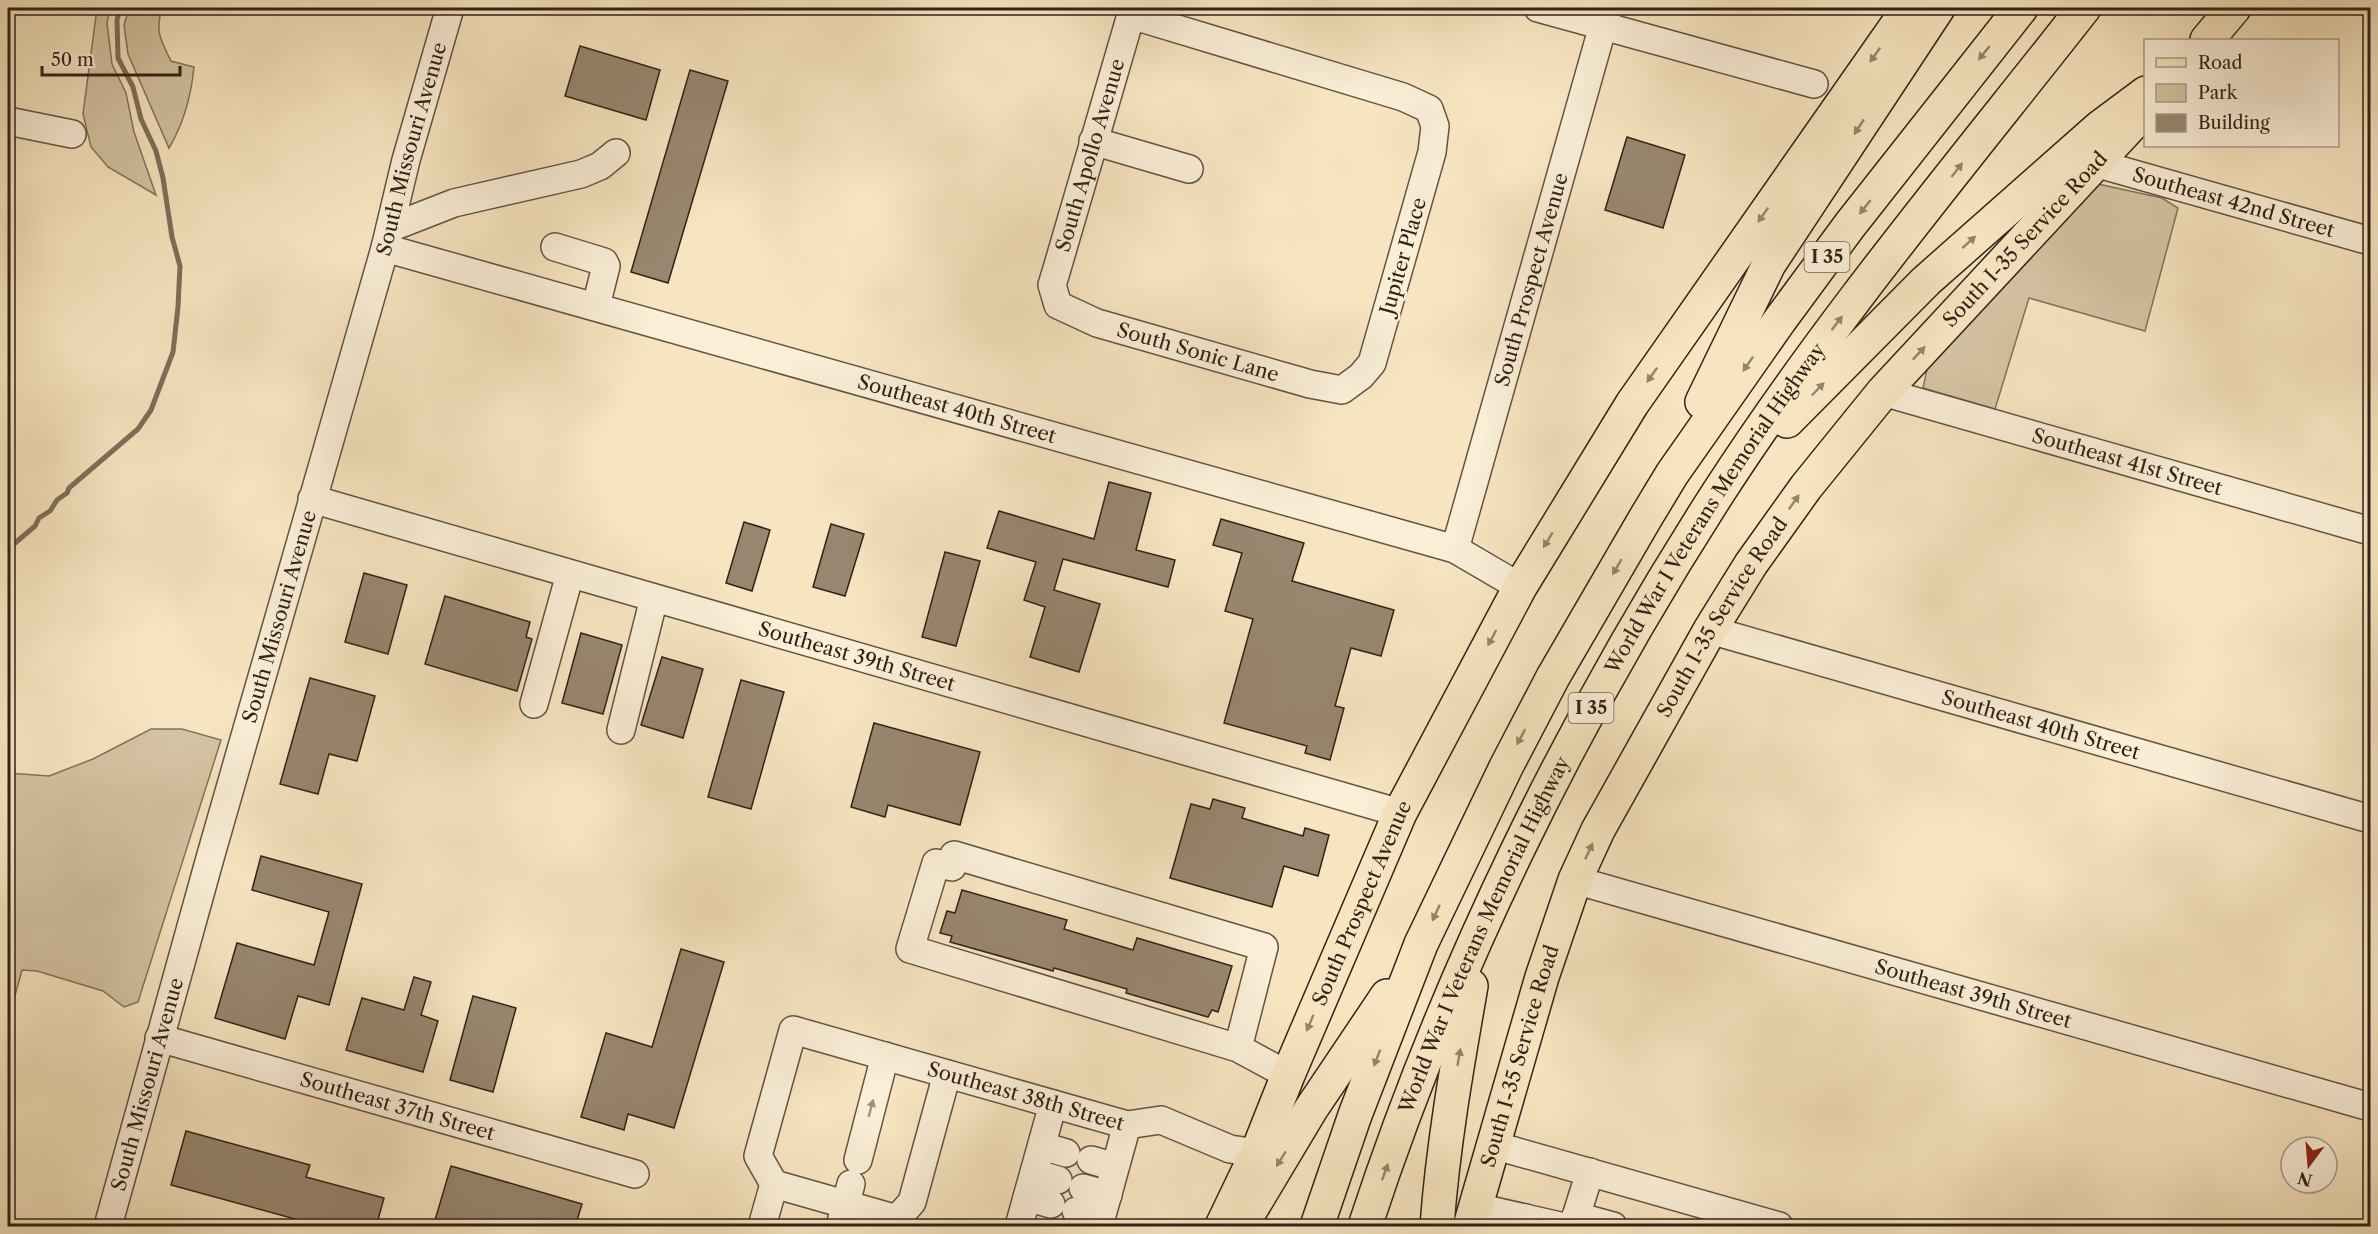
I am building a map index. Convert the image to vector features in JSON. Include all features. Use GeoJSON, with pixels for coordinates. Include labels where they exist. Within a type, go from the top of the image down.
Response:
{"type":"FeatureCollection","features":[{"type":"Feature","properties":{"kind":"main road"},"geometry":{"type":"LineString","coordinates":[[1520,587],[1632,404],[1908,8]]}},
{"type":"Feature","properties":{"kind":"main road"},"geometry":{"type":"LineString","coordinates":[[1646,516],[1769,264],[1938,8]]}},
{"type":"Feature","properties":{"kind":"main road","name":"I 35"},"geometry":{"type":"LineString","coordinates":[[1317,1227],[1355,1115],[1421,944],[1506,767],[1553,677],[1672,474],[1780,320],[1864,207],[2021,8]]}},
{"type":"Feature","properties":{"kind":"main road","name":"World War I Veterans Memorial Highway"},"geometry":{"type":"LineString","coordinates":[[1365,1227],[1454,991],[1581,726],[1647,608],[1719,492],[1833,327],[2084,8]]}},
{"type":"Feature","properties":{"kind":"main road"},"geometry":{"type":"LineString","coordinates":[[2208,39],[2234,8]]}},
{"type":"Feature","properties":{"kind":"main road"},"geometry":{"type":"LineString","coordinates":[[1719,492],[1926,281],[2098,128],[2144,94]]}},
{"type":"Feature","properties":{"kind":"main road","name":"South I-35 Service Road"},"geometry":{"type":"LineString","coordinates":[[1473,1217],[1542,977],[1575,880],[1598,830],[1710,630],[1751,564],[1806,487],[1883,392],[2144,110]]}},
{"type":"Feature","properties":{"kind":"main road","name":"South Prospect Avenue"},"geometry":{"type":"LineString","coordinates":[[1222,1227],[1257,1153],[1400,813],[1520,587]]}},
{"type":"Feature","properties":{"kind":"main road"},"geometry":{"type":"LineString","coordinates":[[1437,1227],[1449,1115],[1480,934]]}},
{"type":"Feature","properties":{"kind":"main road"},"geometry":{"type":"LineString","coordinates":[[1241,1227],[1311,1109],[1421,944]]}},
{"type":"Feature","properties":{"kind":"street","name":"South Missouri Avenue"},"geometry":{"type":"LineString","coordinates":[[108,1227],[159,1038],[388,238],[406,160],[450,8]]}},
{"type":"Feature","properties":{"kind":"street"},"geometry":{"type":"LineString","coordinates":[[1538,8],[1606,17],[1814,84]]}},
{"type":"Feature","properties":{"kind":"street","name":"Jupiter Place"},"geometry":{"type":"LineString","coordinates":[[1132,11],[1403,97],[1429,109],[1435,126],[1432,152],[1372,363],[1361,376],[1342,390]]}},
{"type":"Feature","properties":{"kind":"street","name":"South Apollo Avenue"},"geometry":{"type":"LineString","coordinates":[[1058,305],[1052,285],[1132,11]]}},
{"type":"Feature","properties":{"kind":"street","name":"South Prospect Avenue"},"geometry":{"type":"LineString","coordinates":[[1455,549],[1606,17]]}},
{"type":"Feature","properties":{"kind":"street"},"geometry":{"type":"LineString","coordinates":[[8,121],[72,134]]}},
{"type":"Feature","properties":{"kind":"street"},"geometry":{"type":"LineString","coordinates":[[1093,141],[1189,169]]}},
{"type":"Feature","properties":{"kind":"street"},"geometry":{"type":"LineString","coordinates":[[388,238],[454,203],[581,174],[600,166],[616,153]]}},
{"type":"Feature","properties":{"kind":"street","name":"Southeast 42nd Street"},"geometry":{"type":"LineString","coordinates":[[2095,163],[2370,242]]}},
{"type":"Feature","properties":{"kind":"street","name":"Southeast 40th Street"},"geometry":{"type":"LineString","coordinates":[[388,238],[596,306],[1455,549],[1520,587]]}},
{"type":"Feature","properties":{"kind":"street"},"geometry":{"type":"LineString","coordinates":[[555,248],[604,262],[606,266],[596,306]]}},
{"type":"Feature","properties":{"kind":"street","name":"South Sonic Lane"},"geometry":{"type":"LineString","coordinates":[[1058,305],[1097,323],[1310,384],[1342,390]]}},
{"type":"Feature","properties":{"kind":"street","name":"Southeast 41st Street"},"geometry":{"type":"LineString","coordinates":[[1883,392],[2370,531]]}},
{"type":"Feature","properties":{"kind":"street","name":"Southeast 39th Street"},"geometry":{"type":"LineString","coordinates":[[312,499],[1400,813]]}},
{"type":"Feature","properties":{"kind":"street"},"geometry":{"type":"LineString","coordinates":[[534,704],[570,574]]}},
{"type":"Feature","properties":{"kind":"street"},"geometry":{"type":"LineString","coordinates":[[621,730],[654,598]]}},
{"type":"Feature","properties":{"kind":"street","name":"Southeast 40th Street"},"geometry":{"type":"LineString","coordinates":[[1710,630],[2370,819]]}},
{"type":"Feature","properties":{"kind":"street"},"geometry":{"type":"LineString","coordinates":[[1238,1048],[1264,947],[954,855],[952,867],[936,863],[910,949],[1238,1048],[1288,1075]]}},
{"type":"Feature","properties":{"kind":"street","name":"Southeast 39th Street"},"geometry":{"type":"LineString","coordinates":[[1575,880],[2370,1107]]}},
{"type":"Feature","properties":{"kind":"street","name":"Southeast 38th Street"},"geometry":{"type":"LineString","coordinates":[[774,1184],[758,1156],[793,1030],[1127,1125],[1161,1120],[1230,1149],[1257,1153]]}},
{"type":"Feature","properties":{"kind":"street","name":"Southeast 37th Street"},"geometry":{"type":"LineString","coordinates":[[159,1038],[634,1174]]}},
{"type":"Feature","properties":{"kind":"street"},"geometry":{"type":"LineString","coordinates":[[848,1194],[885,1056]]}},
{"type":"Feature","properties":{"kind":"street"},"geometry":{"type":"LineString","coordinates":[[762,1227],[774,1184],[848,1194],[896,1223],[912,1202],[947,1074]]}},
{"type":"Feature","properties":{"kind":"street"},"geometry":{"type":"LineString","coordinates":[[1053,1104],[1079,1156],[1060,1206]]}},
{"type":"Feature","properties":{"kind":"street"},"geometry":{"type":"LineString","coordinates":[[1060,1206],[1079,1156],[1127,1125]]}},
{"type":"Feature","properties":{"kind":"street"},"geometry":{"type":"LineString","coordinates":[[1493,1145],[1779,1227]]}},
{"type":"Feature","properties":{"kind":"street"},"geometry":{"type":"LineString","coordinates":[[1570,1223],[1590,1172]]}},
{"type":"Feature","properties":{"kind":"street"},"geometry":{"type":"LineString","coordinates":[[1473,1217],[1614,1227]]}},
{"type":"Feature","properties":{"kind":"green space"},"geometry":{"type":"Polygon","coordinates":[[[97,8],[110,8],[107,23],[112,64],[126,93],[134,132],[156,195],[108,167],[91,147],[83,114],[97,8]]]}},
{"type":"Feature","properties":{"kind":"green space"},"geometry":{"type":"Polygon","coordinates":[[[129,8],[162,8],[159,23],[160,35],[171,61],[194,67],[186,109],[169,148],[128,54],[124,25],[129,8]]]}},
{"type":"Feature","properties":{"kind":"green space"},"geometry":{"type":"Polygon","coordinates":[[[2098,184],[2162,198],[2178,208],[2145,331],[2029,298],[1995,409],[1923,388],[1927,369],[2098,184]]]}},
{"type":"Feature","properties":{"kind":"green space"},"geometry":{"type":"Polygon","coordinates":[[[151,729],[182,729],[221,740],[138,1002],[124,1007],[103,991],[37,971],[22,970],[8,1021],[8,773],[49,776],[93,759],[151,729]]]}},
{"type":"Feature","properties":{"kind":"building"},"geometry":{"type":"Polygon","coordinates":[[[580,46],[660,70],[646,120],[565,96],[580,46]]]}},
{"type":"Feature","properties":{"kind":"building"},"geometry":{"type":"Polygon","coordinates":[[[690,70],[728,81],[668,283],[631,272],[690,70]]]}},
{"type":"Feature","properties":{"kind":"building"},"geometry":{"type":"Polygon","coordinates":[[[1627,137],[1685,155],[1663,228],[1605,210],[1627,137]]]}},
{"type":"Feature","properties":{"kind":"building"},"geometry":{"type":"Polygon","coordinates":[[[1109,482],[1151,493],[1136,550],[1175,560],[1168,587],[1063,559],[1054,590],[1100,604],[1079,672],[1030,657],[1045,607],[1024,600],[1036,562],[987,548],[999,511],[1094,539],[1109,482]]]}},
{"type":"Feature","properties":{"kind":"building"},"geometry":{"type":"Polygon","coordinates":[[[1221,519],[1304,543],[1292,581],[1394,610],[1381,656],[1351,648],[1335,706],[1344,708],[1330,760],[1305,753],[1307,746],[1224,723],[1253,619],[1225,611],[1242,553],[1213,545],[1221,519]]]}},
{"type":"Feature","properties":{"kind":"building"},"geometry":{"type":"Polygon","coordinates":[[[744,522],[770,530],[752,591],[726,583],[744,522]]]}},
{"type":"Feature","properties":{"kind":"building"},"geometry":{"type":"Polygon","coordinates":[[[831,524],[864,534],[845,596],[813,587],[831,524]]]}},
{"type":"Feature","properties":{"kind":"building"},"geometry":{"type":"Polygon","coordinates":[[[945,552],[980,561],[956,646],[922,637],[945,552]]]}},
{"type":"Feature","properties":{"kind":"building"},"geometry":{"type":"Polygon","coordinates":[[[364,573],[407,585],[388,654],[345,642],[364,573]]]}},
{"type":"Feature","properties":{"kind":"building"},"geometry":{"type":"Polygon","coordinates":[[[445,596],[530,622],[526,637],[532,639],[517,691],[425,664],[445,596]]]}},
{"type":"Feature","properties":{"kind":"building"},"geometry":{"type":"Polygon","coordinates":[[[581,633],[622,645],[603,714],[562,703],[581,633]]]}},
{"type":"Feature","properties":{"kind":"building"},"geometry":{"type":"Polygon","coordinates":[[[662,657],[703,669],[683,738],[641,725],[662,657]]]}},
{"type":"Feature","properties":{"kind":"building"},"geometry":{"type":"Polygon","coordinates":[[[310,678],[375,696],[357,761],[329,754],[318,794],[280,784],[310,678]]]}},
{"type":"Feature","properties":{"kind":"building"},"geometry":{"type":"Polygon","coordinates":[[[741,680],[784,692],[751,809],[708,797],[741,680]]]}},
{"type":"Feature","properties":{"kind":"building"},"geometry":{"type":"Polygon","coordinates":[[[874,723],[980,752],[960,825],[888,805],[885,817],[851,807],[874,723]]]}},
{"type":"Feature","properties":{"kind":"building"},"geometry":{"type":"Polygon","coordinates":[[[1213,799],[1245,808],[1242,818],[1303,836],[1305,828],[1329,835],[1318,876],[1284,866],[1272,907],[1170,878],[1191,804],[1210,809],[1213,799]]]}},
{"type":"Feature","properties":{"kind":"building"},"geometry":{"type":"Polygon","coordinates":[[[261,856],[362,884],[329,1005],[298,996],[285,1039],[215,1018],[237,943],[314,965],[329,912],[252,890],[261,856]]]}},
{"type":"Feature","properties":{"kind":"building"},"geometry":{"type":"Polygon","coordinates":[[[962,890],[1067,920],[1064,929],[1133,950],[1137,938],[1232,966],[1218,1012],[1212,1010],[1208,1017],[1126,993],[1127,989],[950,942],[952,936],[940,933],[947,911],[955,913],[962,890]]]}},
{"type":"Feature","properties":{"kind":"building"},"geometry":{"type":"Polygon","coordinates":[[[681,949],[724,962],[674,1128],[628,1114],[624,1130],[581,1117],[606,1033],[652,1047],[681,949]]]}},
{"type":"Feature","properties":{"kind":"building"},"geometry":{"type":"Polygon","coordinates":[[[414,977],[431,982],[421,1015],[438,1021],[423,1072],[346,1050],[362,998],[404,1010],[414,977]]]}},
{"type":"Feature","properties":{"kind":"building"},"geometry":{"type":"Polygon","coordinates":[[[473,996],[516,1008],[493,1092],[450,1080],[473,996]]]}},
{"type":"Feature","properties":{"kind":"building"},"geometry":{"type":"Polygon","coordinates":[[[186,1131],[310,1165],[306,1177],[384,1198],[376,1227],[324,1227],[171,1185],[186,1131]]]}},
{"type":"Feature","properties":{"kind":"building"},"geometry":{"type":"Polygon","coordinates":[[[451,1166],[582,1204],[575,1227],[433,1227],[451,1166]]]}},
{"type":"Feature","properties":{"kind":"waterway"},"geometry":{"type":"LineString","coordinates":[[8,549],[35,526],[39,518],[50,511],[69,488],[138,429],[151,410],[173,352],[180,266],[172,237],[163,178],[156,151],[141,119],[133,87],[118,58],[117,20],[120,8]]}}]}
